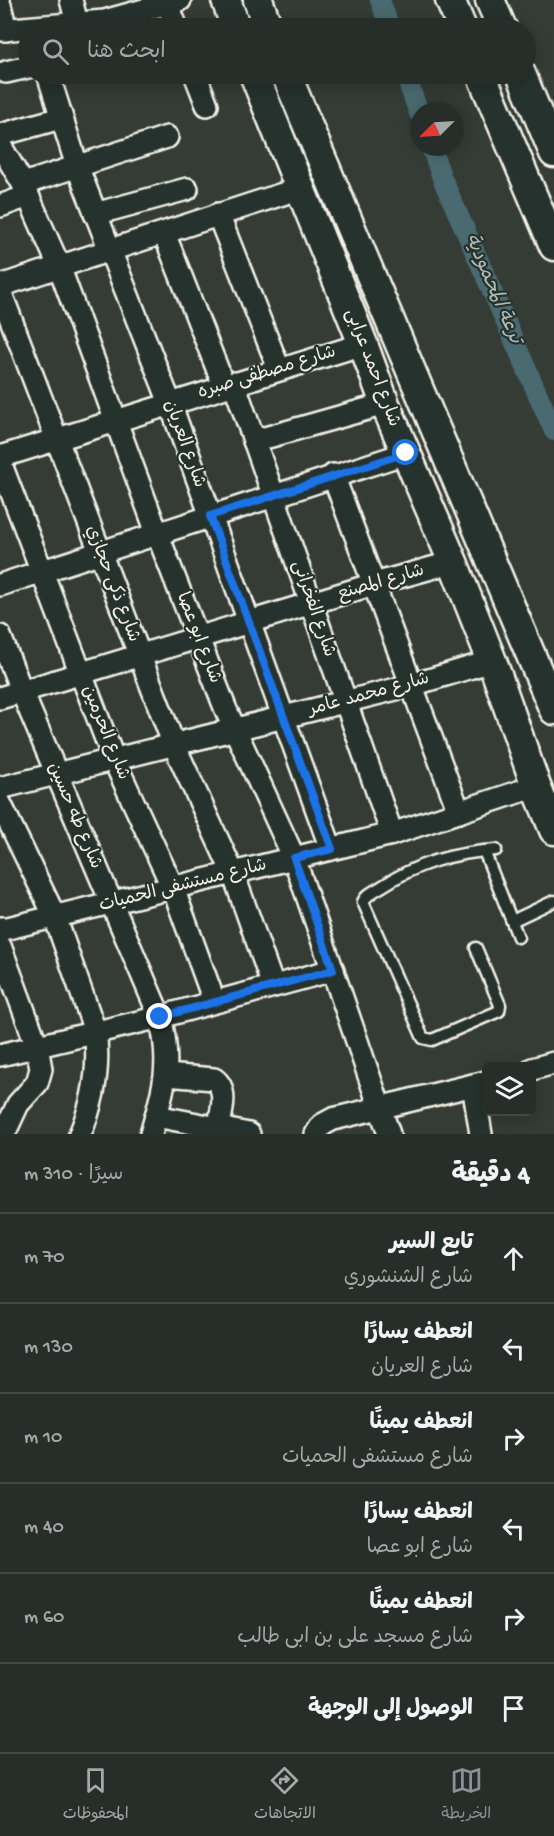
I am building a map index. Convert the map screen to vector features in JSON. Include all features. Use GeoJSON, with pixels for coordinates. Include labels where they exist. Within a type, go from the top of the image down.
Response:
{"type":"FeatureCollection","features":[{"type":"Feature","properties":{"kind":"main road"},"geometry":{"type":"LineString","coordinates":[[226,0],[232,18]]}},
{"type":"Feature","properties":{"kind":"main road"},"geometry":{"type":"LineString","coordinates":[[258,0],[264,18]]}},
{"type":"Feature","properties":{"kind":"main road"},"geometry":{"type":"LineString","coordinates":[[450,0],[458,18]]}},
{"type":"Feature","properties":{"kind":"main road"},"geometry":{"type":"LineString","coordinates":[[490,0],[498,18]]}},
{"type":"Feature","properties":{"kind":"main road","name":"شارع احمد عرابى"},"geometry":{"type":"LineString","coordinates":[[258,84],[385,404],[453,562],[526,756],[545,783],[554,830]]}},
{"type":"Feature","properties":{"kind":"main road","name":"شارع احمد عرابى"},"geometry":{"type":"LineString","coordinates":[[290,84],[554,710]]}},
{"type":"Feature","properties":{"kind":"main road"},"geometry":{"type":"LineString","coordinates":[[485,84],[554,246]]}},
{"type":"Feature","properties":{"kind":"main road"},"geometry":{"type":"LineString","coordinates":[[525,84],[554,153]]}},
{"type":"Feature","properties":{"kind":"street"},"geometry":{"type":"LineString","coordinates":[[71,0],[76,18]]}},
{"type":"Feature","properties":{"kind":"street"},"geometry":{"type":"LineString","coordinates":[[115,18],[174,2],[176,18]]}},
{"type":"Feature","properties":{"kind":"street"},"geometry":{"type":"LineString","coordinates":[[0,5],[3,30],[18,29]]}},
{"type":"Feature","properties":{"kind":"street"},"geometry":{"type":"LineString","coordinates":[[6,72],[18,70]]}},
{"type":"Feature","properties":{"kind":"street","name":"شارع العريان"},"geometry":{"type":"LineString","coordinates":[[51,84],[77,166],[170,403],[332,849]]}},
{"type":"Feature","properties":{"kind":"street"},"geometry":{"type":"LineString","coordinates":[[199,84],[207,105]]}},
{"type":"Feature","properties":{"kind":"street"},"geometry":{"type":"LineString","coordinates":[[0,135],[61,118]]}},
{"type":"Feature","properties":{"kind":"street"},"geometry":{"type":"LineString","coordinates":[[0,206],[25,190],[77,166],[167,137]]}},
{"type":"Feature","properties":{"kind":"street","name":"شارع ابو عصا"},"geometry":{"type":"LineString","coordinates":[[0,145],[25,190],[59,266],[157,533],[234,729],[294,858],[389,1134]]}},
{"type":"Feature","properties":{"kind":"street"},"geometry":{"type":"LineString","coordinates":[[0,289],[59,266],[301,188]]}},
{"type":"Feature","properties":{"kind":"street"},"geometry":{"type":"LineString","coordinates":[[95,214],[187,189]]}},
{"type":"Feature","properties":{"kind":"street"},"geometry":{"type":"LineString","coordinates":[[218,214],[279,369]]}},
{"type":"Feature","properties":{"kind":"street","name":"شارع الفخرانى"},"geometry":{"type":"LineString","coordinates":[[164,233],[254,441],[392,834]]}},
{"type":"Feature","properties":{"kind":"street","name":"شارع ذكى حجازي"},"geometry":{"type":"LineString","coordinates":[[0,289],[139,656],[174,745],[233,873],[273,986]]}},
{"type":"Feature","properties":{"kind":"street","name":"شارع مصطفى صبره"},"geometry":{"type":"LineString","coordinates":[[0,457],[363,344]]}},
{"type":"Feature","properties":{"kind":"street"},"geometry":{"type":"LineString","coordinates":[[254,441],[385,404]]}},
{"type":"Feature","properties":{"kind":"street"},"geometry":{"type":"LineString","coordinates":[[0,585],[406,453]]}},
{"type":"Feature","properties":{"kind":"street","name":"شارع الحرمين"},"geometry":{"type":"LineString","coordinates":[[0,462],[114,760],[173,888],[214,1001]]}},
{"type":"Feature","properties":{"kind":"street"},"geometry":{"type":"LineString","coordinates":[[333,475],[459,812]]}},
{"type":"Feature","properties":{"kind":"street","name":"شارع المصنع"},"geometry":{"type":"LineString","coordinates":[[0,698],[453,562]]}},
{"type":"Feature","properties":{"kind":"street","name":"شارع طه حسين"},"geometry":{"type":"LineString","coordinates":[[0,636],[56,774],[160,1017],[165,1039],[166,1075],[153,1125]]}},
{"type":"Feature","properties":{"kind":"street","name":"شارع محمد عامر"},"geometry":{"type":"LineString","coordinates":[[0,788],[412,685],[492,661]]}},
{"type":"Feature","properties":{"kind":"street","name":"شارع مستشفى الحميات"},"geometry":{"type":"LineString","coordinates":[[0,928],[55,917],[392,834],[545,783]]}},
{"type":"Feature","properties":{"kind":"street"},"geometry":{"type":"LineString","coordinates":[[0,803],[55,917],[95,1031],[98,1049],[97,1075],[80,1134]]}},
{"type":"Feature","properties":{"kind":"street"},"geometry":{"type":"LineString","coordinates":[[0,945],[37,1046],[41,1069],[33,1089],[14,1110],[4,1134]]}},
{"type":"Feature","properties":{"kind":"street"},"geometry":{"type":"LineString","coordinates":[[0,1055],[160,1017],[333,970]]}},
{"type":"Feature","properties":{"kind":"street"},"geometry":{"type":"LineString","coordinates":[[536,1068],[554,1063]]}},
{"type":"Feature","properties":{"kind":"street"},"geometry":{"type":"LineString","coordinates":[[166,1075],[218,1081],[223,1092],[218,1131]]}},
{"type":"Feature","properties":{"kind":"street"},"geometry":{"type":"LineString","coordinates":[[324,1130],[380,1106],[480,1084],[481,1134]]}},
{"type":"Feature","properties":{"kind":"street"},"geometry":{"type":"LineString","coordinates":[[153,1125],[249,1134]]}},
{"type":"Feature","properties":{"kind":"lane"},"geometry":{"type":"LineString","coordinates":[[476,948],[500,1005],[499,1011],[432,1040],[425,1040],[363,902],[364,898],[386,884],[423,864],[453,856],[496,850]]}},
{"type":"Feature","properties":{"kind":"lane"},"geometry":{"type":"LineString","coordinates":[[484,851],[519,937]]}},
{"type":"Feature","properties":{"kind":"lane"},"geometry":{"type":"LineString","coordinates":[[512,921],[554,901]]}},
{"type":"Feature","properties":{"kind":"waterway","name":"ترعة المحمودية"},"geometry":{"type":"LineString","coordinates":[[380,0],[386,18]]}},
{"type":"Feature","properties":{"kind":"waterway","name":"ترعة المحمودية"},"geometry":{"type":"LineString","coordinates":[[409,84],[415,102]]}},
{"type":"Feature","properties":{"kind":"waterway","name":"ترعة المحمودية"},"geometry":{"type":"LineString","coordinates":[[434,156],[554,431]]}},
{"type":"Feature","properties":{"kind":"route"},"geometry":{"type":"LineString","coordinates":[[160,1017],[333,970],[294,858],[332,849],[210,516],[406,453]]}}]}
